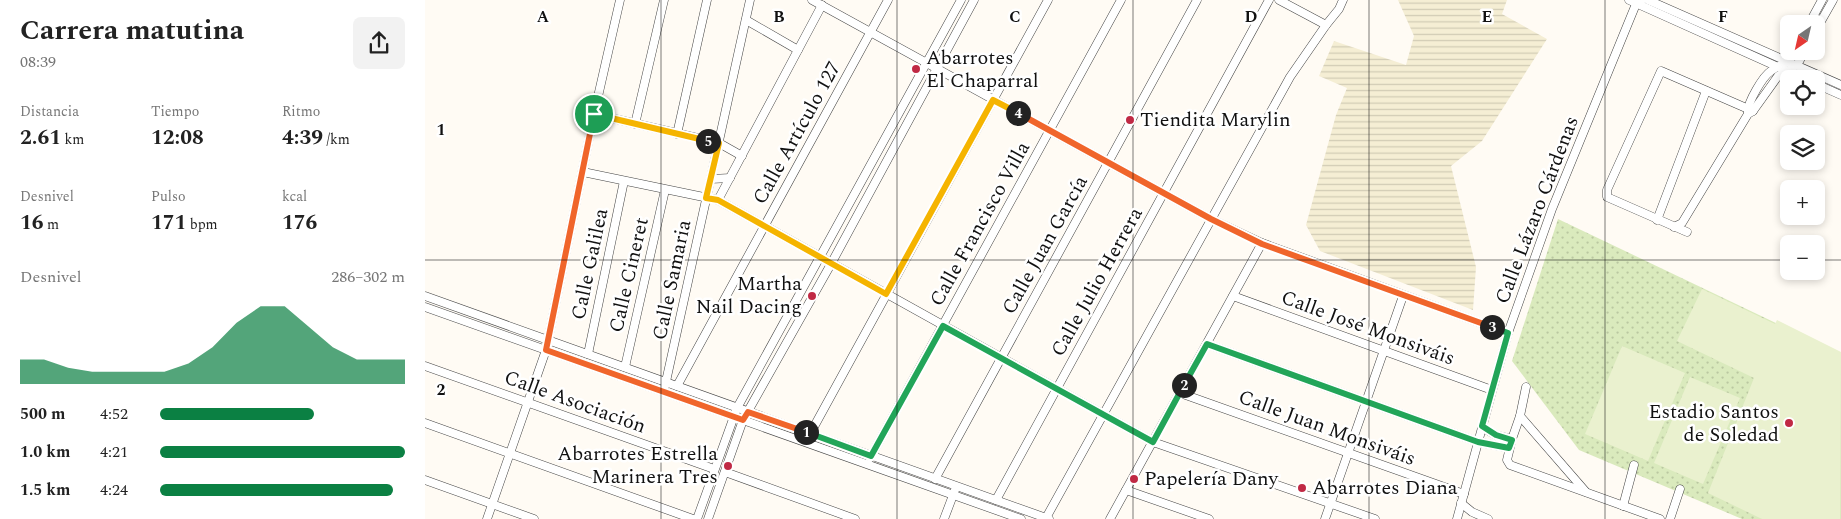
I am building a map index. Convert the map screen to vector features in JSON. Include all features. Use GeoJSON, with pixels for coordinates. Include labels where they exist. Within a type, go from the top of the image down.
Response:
{"type":"FeatureCollection","features":[{"type":"Feature","properties":{"kind":"street"},"geometry":{"type":"LineString","coordinates":[[487,519],[546,350],[594,114],[620,0]]}},
{"type":"Feature","properties":{"kind":"street"},"geometry":{"type":"LineString","coordinates":[[635,124],[664,0]]}},
{"type":"Feature","properties":{"kind":"street"},"geometry":{"type":"LineString","coordinates":[[677,134],[707,0]]}},
{"type":"Feature","properties":{"kind":"street","name":"Calle Samaria"},"geometry":{"type":"LineString","coordinates":[[663,392],[750,0]]}},
{"type":"Feature","properties":{"kind":"street"},"geometry":{"type":"LineString","coordinates":[[812,0],[1211,219],[1262,244],[1508,333]]}},
{"type":"Feature","properties":{"kind":"street","name":"Calle Artículo 127"},"geometry":{"type":"LineString","coordinates":[[677,386],[888,0]]}},
{"type":"Feature","properties":{"kind":"street"},"geometry":{"type":"LineString","coordinates":[[425,423],[695,519],[737,408],[961,0]]}},
{"type":"Feature","properties":{"kind":"street"},"geometry":{"type":"LineString","coordinates":[[708,519],[743,420],[831,264],[974,0]]}},
{"type":"Feature","properties":{"kind":"street"},"geometry":{"type":"LineString","coordinates":[[810,434],[1048,0]]}},
{"type":"Feature","properties":{"kind":"street","name":"Calle Francisco Villa"},"geometry":{"type":"LineString","coordinates":[[867,464],[1121,0]]}},
{"type":"Feature","properties":{"kind":"street","name":"Calle Juan García"},"geometry":{"type":"LineString","coordinates":[[935,478],[1197,0]]}},
{"type":"Feature","properties":{"kind":"street","name":"Calle Julio Herrera"},"geometry":{"type":"LineString","coordinates":[[996,500],[1269,0]]}},
{"type":"Feature","properties":{"kind":"street"},"geometry":{"type":"LineString","coordinates":[[1279,0],[1326,25]]}},
{"type":"Feature","properties":{"kind":"street"},"geometry":{"type":"LineString","coordinates":[[425,296],[1047,519],[1103,414],[1290,77],[1339,9],[1343,0]]}},
{"type":"Feature","properties":{"kind":"street"},"geometry":{"type":"LineString","coordinates":[[1648,0],[1841,85]]}},
{"type":"Feature","properties":{"kind":"street"},"geometry":{"type":"LineString","coordinates":[[1814,15],[1822,0]]}},
{"type":"Feature","properties":{"kind":"street"},"geometry":{"type":"LineString","coordinates":[[1824,15],[1833,0]]}},
{"type":"Feature","properties":{"kind":"street"},"geometry":{"type":"LineString","coordinates":[[1636,1],[1676,22],[1786,70]]}},
{"type":"Feature","properties":{"kind":"street","name":"Calle Lázaro Cárdenas"},"geometry":{"type":"LineString","coordinates":[[1457,519],[1508,333],[1552,209],[1636,1]]}},
{"type":"Feature","properties":{"kind":"street"},"geometry":{"type":"LineString","coordinates":[[718,200],[822,5]]}},
{"type":"Feature","properties":{"kind":"street"},"geometry":{"type":"LineString","coordinates":[[1676,22],[1680,14]]}},
{"type":"Feature","properties":{"kind":"street"},"geometry":{"type":"LineString","coordinates":[[746,20],[798,50]]}},
{"type":"Feature","properties":{"kind":"street"},"geometry":{"type":"LineString","coordinates":[[1790,70],[1797,65],[1800,60]]}},
{"type":"Feature","properties":{"kind":"street"},"geometry":{"type":"LineString","coordinates":[[1674,227],[1682,223],[1749,111],[1766,76],[1771,70],[1789,62]]}},
{"type":"Feature","properties":{"kind":"street"},"geometry":{"type":"LineString","coordinates":[[1687,232],[1607,197],[1607,190],[1661,72],[1749,111]]}},
{"type":"Feature","properties":{"kind":"street"},"geometry":{"type":"LineString","coordinates":[[1749,111],[1780,75]]}},
{"type":"Feature","properties":{"kind":"street"},"geometry":{"type":"LineString","coordinates":[[1825,88],[1841,95]]}},
{"type":"Feature","properties":{"kind":"street"},"geometry":{"type":"LineString","coordinates":[[1657,220],[1706,91]]}},
{"type":"Feature","properties":{"kind":"street"},"geometry":{"type":"LineString","coordinates":[[594,114],[719,143],[741,156]]}},
{"type":"Feature","properties":{"kind":"street"},"geometry":{"type":"LineString","coordinates":[[583,172],[718,200],[1153,442],[1375,519]]}},
{"type":"Feature","properties":{"kind":"street"},"geometry":{"type":"LineString","coordinates":[[711,179],[730,178]]}},
{"type":"Feature","properties":{"kind":"street","name":"Calle Galilea"},"geometry":{"type":"LineString","coordinates":[[588,354],[624,181]]}},
{"type":"Feature","properties":{"kind":"street","name":"Calle Cineret"},"geometry":{"type":"LineString","coordinates":[[625,368],[665,190]]}},
{"type":"Feature","properties":{"kind":"street"},"geometry":{"type":"LineString","coordinates":[[1110,519],[1262,244]]}},
{"type":"Feature","properties":{"kind":"street","name":"Calle José Monsiváis"},"geometry":{"type":"LineString","coordinates":[[1233,296],[1492,390]]}},
{"type":"Feature","properties":{"kind":"street"},"geometry":{"type":"LineString","coordinates":[[1325,519],[1403,296]]}},
{"type":"Feature","properties":{"kind":"street"},"geometry":{"type":"LineString","coordinates":[[425,307],[1021,519]]}},
{"type":"Feature","properties":{"kind":"street"},"geometry":{"type":"LineString","coordinates":[[1207,344],[1478,442],[1509,448]]}},
{"type":"Feature","properties":{"kind":"street","name":"Calle Asociación"},"geometry":{"type":"LineString","coordinates":[[425,366],[714,469]]}},
{"type":"Feature","properties":{"kind":"street"},"geometry":{"type":"LineString","coordinates":[[1526,387],[1520,416],[1509,448],[1507,460],[1510,465],[1660,519]]}},
{"type":"Feature","properties":{"kind":"street","name":"Calle Juan Monsiváis"},"geometry":{"type":"LineString","coordinates":[[1179,393],[1464,494]]}},
{"type":"Feature","properties":{"kind":"street"},"geometry":{"type":"LineString","coordinates":[[1520,416],[1587,493]]}},
{"type":"Feature","properties":{"kind":"street"},"geometry":{"type":"LineString","coordinates":[[1482,426],[1496,435],[1512,440]]}},
{"type":"Feature","properties":{"kind":"street"},"geometry":{"type":"LineString","coordinates":[[1623,506],[1633,465]]}},
{"type":"Feature","properties":{"kind":"street"},"geometry":{"type":"LineString","coordinates":[[1553,481],[1564,467]]}},
{"type":"Feature","properties":{"kind":"street"},"geometry":{"type":"LineString","coordinates":[[725,472],[855,519]]}},
{"type":"Feature","properties":{"kind":"street"},"geometry":{"type":"LineString","coordinates":[[425,480],[534,519]]}},
{"type":"Feature","properties":{"kind":"street"},"geometry":{"type":"LineString","coordinates":[[944,519],[957,486]]}},
{"type":"Feature","properties":{"kind":"street"},"geometry":{"type":"LineString","coordinates":[[1670,519],[1680,489]]}},
{"type":"Feature","properties":{"kind":"street"},"geometry":{"type":"LineString","coordinates":[[1126,490],[1209,519]]}},
{"type":"Feature","properties":{"kind":"street"},"geometry":{"type":"LineString","coordinates":[[1461,503],[1472,515],[1488,519]]}},
{"type":"Feature","properties":{"kind":"shaded area"},"geometry":{"type":"Polygon","coordinates":[[[1398,0],[1507,0],[1502,14],[1547,39],[1482,141],[1451,166],[1476,267],[1473,310],[1320,251],[1306,225],[1336,115],[1347,88],[1319,76],[1334,41],[1406,65],[1414,36],[1398,0]]]}},
{"type":"Feature","properties":{"kind":"green space"},"geometry":{"type":"Polygon","coordinates":[[[1558,219],[1841,354],[1841,519],[1742,519],[1579,450],[1512,361],[1558,219]]]}},
{"type":"Feature","properties":{"kind":"green space","name":"Estadio Santos de Soledad"},"geometry":{"type":"Polygon","coordinates":[[[1702,289],[1775,324],[1777,320],[1841,352],[1840,519],[1762,519],[1708,493],[1754,378],[1677,341],[1702,289]]]}},
{"type":"Feature","properties":{"kind":"green space"},"geometry":{"type":"Polygon","coordinates":[[[1622,346],[1685,373],[1648,461],[1585,434],[1622,346]]]}},
{"type":"Feature","properties":{"kind":"green space"},"geometry":{"type":"Polygon","coordinates":[[[1690,377],[1740,398],[1703,484],[1654,463],[1690,377]]]}},
{"type":"Feature","properties":{"kind":"place","name":"Abarrotes El Chaparral"},"geometry":{"type":"Point","coordinates":[916,69]}},
{"type":"Feature","properties":{"kind":"place","name":"Tiendita Marylin"},"geometry":{"type":"Point","coordinates":[1130,120]}},
{"type":"Feature","properties":{"kind":"place","name":"Martha Nail Dacing"},"geometry":{"type":"Point","coordinates":[812,296]}},
{"type":"Feature","properties":{"kind":"place","name":"Estadio Santos de Soledad"},"geometry":{"type":"Point","coordinates":[1789,423]}},
{"type":"Feature","properties":{"kind":"place","name":"Abarrotes Estrella Marinera Tres"},"geometry":{"type":"Point","coordinates":[728,466]}},
{"type":"Feature","properties":{"kind":"place","name":"Papelería Dany"},"geometry":{"type":"Point","coordinates":[1134,479]}},
{"type":"Feature","properties":{"kind":"place","name":"Abarrotes Diana"},"geometry":{"type":"Point","coordinates":[1302,488]}},
{"type":"Feature","properties":{"kind":"route"},"geometry":{"type":"LineString","coordinates":[[993,100],[1211,219],[1262,244],[1508,333],[1482,426],[1496,435],[1512,440],[1509,448],[1478,442],[1207,344],[1153,442],[943,326],[871,456],[748,412],[743,420],[546,350],[594,114],[719,143],[706,198],[718,200],[886,294],[993,100]]}}]}
